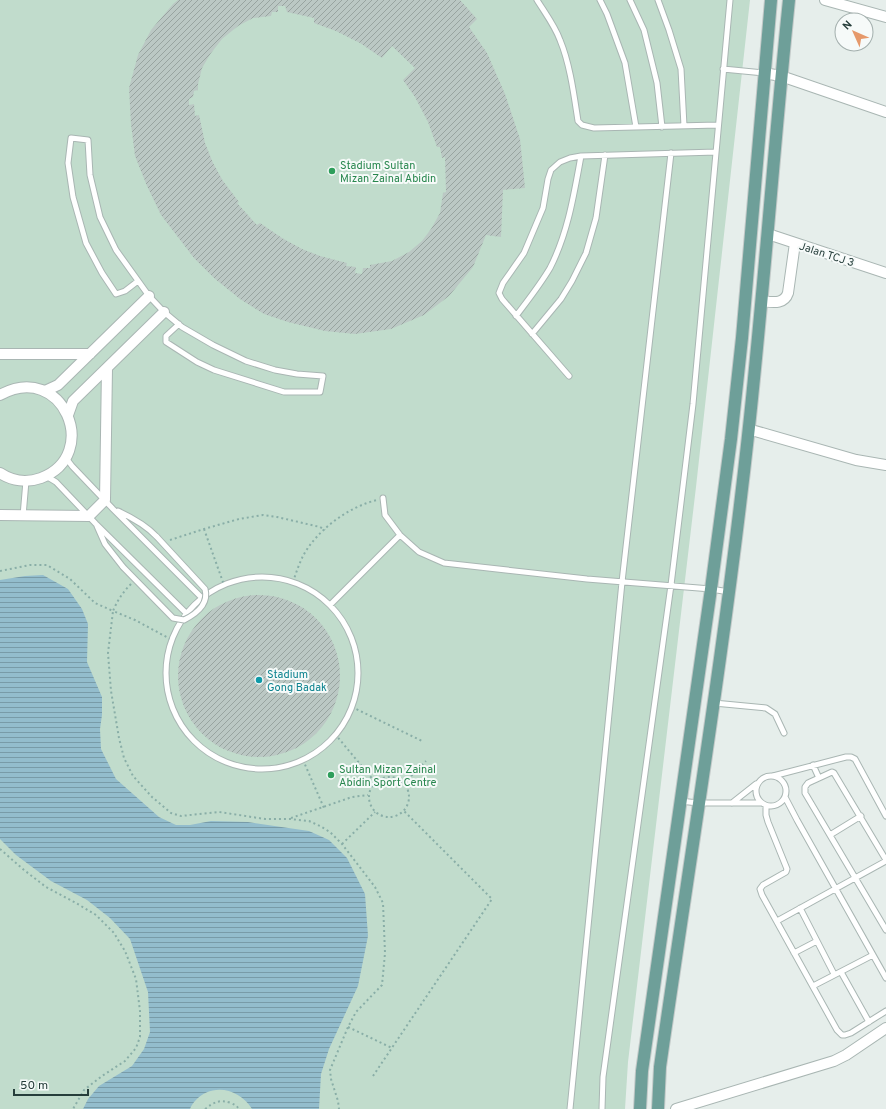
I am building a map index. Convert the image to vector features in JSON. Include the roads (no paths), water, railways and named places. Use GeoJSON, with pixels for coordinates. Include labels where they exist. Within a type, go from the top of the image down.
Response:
{"type":"FeatureCollection","features":[{"type":"Feature","properties":{"kind":"main road"},"geometry":{"type":"LineString","coordinates":[[640,1109],[642,1072],[731,438],[742,338],[771,0]]}},
{"type":"Feature","properties":{"kind":"main road"},"geometry":{"type":"LineString","coordinates":[[658,1109],[660,1067],[713,703],[748,429],[768,234],[788,0]]}},
{"type":"Feature","properties":{"kind":"street"},"geometry":{"type":"LineString","coordinates":[[825,0],[886,18]]}},
{"type":"Feature","properties":{"kind":"street"},"geometry":{"type":"LineString","coordinates":[[764,74],[781,76],[886,112]]}},
{"type":"Feature","properties":{"kind":"street","name":"Jalan TCJ 3"},"geometry":{"type":"LineString","coordinates":[[768,234],[886,273]]}},
{"type":"Feature","properties":{"kind":"street"},"geometry":{"type":"LineString","coordinates":[[761,302],[781,302],[787,297],[795,243]]}},
{"type":"Feature","properties":{"kind":"street"},"geometry":{"type":"LineString","coordinates":[[45,392],[58,385],[149,296]]}},
{"type":"Feature","properties":{"kind":"street"},"geometry":{"type":"LineString","coordinates":[[68,415],[73,401],[164,312]]}},
{"type":"Feature","properties":{"kind":"street"},"geometry":{"type":"LineString","coordinates":[[0,354],[90,354]]}},
{"type":"Feature","properties":{"kind":"street"},"geometry":{"type":"LineString","coordinates":[[0,515],[92,520],[105,500],[107,368]]}},
{"type":"Feature","properties":{"kind":"street"},"geometry":{"type":"LineString","coordinates":[[0,395],[11,389],[23,387],[34,388],[55,397],[63,405],[68,415],[72,437],[66,458],[54,471],[46,476],[37,480],[26,481],[2,476]]}},
{"type":"Feature","properties":{"kind":"street"},"geometry":{"type":"LineString","coordinates":[[748,429],[856,460],[886,464]]}},
{"type":"Feature","properties":{"kind":"street"},"geometry":{"type":"LineString","coordinates":[[676,1109],[834,1060],[846,1055],[886,1028]]}},
{"type":"Feature","properties":{"kind":"lane"},"geometry":{"type":"LineString","coordinates":[[537,0],[560,40],[570,74],[578,121],[582,125],[594,128],[718,125]]}},
{"type":"Feature","properties":{"kind":"lane"},"geometry":{"type":"LineString","coordinates":[[600,0],[607,14],[624,63],[636,127]]}},
{"type":"Feature","properties":{"kind":"lane"},"geometry":{"type":"LineString","coordinates":[[630,0],[644,30],[648,45],[657,84],[662,127]]}},
{"type":"Feature","properties":{"kind":"lane"},"geometry":{"type":"LineString","coordinates":[[658,0],[681,69],[684,126]]}},
{"type":"Feature","properties":{"kind":"lane"},"geometry":{"type":"LineString","coordinates":[[602,1109],[603,1077],[671,586],[693,404],[730,0]]}},
{"type":"Feature","properties":{"kind":"lane"},"geometry":{"type":"LineString","coordinates":[[723,69],[764,74]]}},
{"type":"Feature","properties":{"kind":"lane"},"geometry":{"type":"LineString","coordinates":[[138,281],[125,291],[116,294],[102,273],[86,243],[73,197],[68,162],[71,138],[88,140],[90,175],[100,217],[116,250],[149,296],[164,312],[179,324],[213,345],[246,361],[275,370],[297,374],[323,376],[320,392],[284,392],[214,370],[197,362],[166,342],[166,336],[179,324]]}},
{"type":"Feature","properties":{"kind":"lane"},"geometry":{"type":"LineString","coordinates":[[569,376],[516,316],[499,293],[503,283],[524,252],[543,208],[551,170],[560,162],[581,156],[716,152]]}},
{"type":"Feature","properties":{"kind":"lane"},"geometry":{"type":"LineString","coordinates":[[570,1109],[622,582],[671,153]]}},
{"type":"Feature","properties":{"kind":"lane"},"geometry":{"type":"LineString","coordinates":[[532,334],[561,299],[586,253],[596,218],[605,155]]}},
{"type":"Feature","properties":{"kind":"lane"},"geometry":{"type":"LineString","coordinates":[[516,316],[550,268],[562,242],[581,156]]}},
{"type":"Feature","properties":{"kind":"lane"},"geometry":{"type":"LineString","coordinates":[[66,458],[113,509],[202,598]]}},
{"type":"Feature","properties":{"kind":"lane"},"geometry":{"type":"LineString","coordinates":[[46,476],[56,482],[186,614]]}},
{"type":"Feature","properties":{"kind":"lane"},"geometry":{"type":"LineString","coordinates":[[23,516],[26,481]]}},
{"type":"Feature","properties":{"kind":"lane"},"geometry":{"type":"LineString","coordinates":[[383,498],[385,515],[400,535],[419,552],[444,563],[587,579],[711,589],[728,592]]}},
{"type":"Feature","properties":{"kind":"lane"},"geometry":{"type":"LineString","coordinates":[[92,520],[105,544],[123,567],[173,618],[184,620],[192,616],[202,606],[206,598],[205,589],[151,530],[113,509]]}},
{"type":"Feature","properties":{"kind":"lane"},"geometry":{"type":"LineString","coordinates":[[330,605],[400,535]]}},
{"type":"Feature","properties":{"kind":"lane"},"geometry":{"type":"LineString","coordinates":[[270,577],[293,582],[309,589],[330,605],[336,612],[348,629],[352,638],[357,657],[357,682],[352,707],[345,721],[336,734],[320,749],[303,760],[293,764],[277,768],[250,769],[224,762],[210,754],[201,748],[186,732],[174,714],[169,699],[166,683],[166,661],[172,640],[184,617],[202,598],[224,585],[247,578],[270,577]]}},
{"type":"Feature","properties":{"kind":"lane"},"geometry":{"type":"LineString","coordinates":[[713,703],[766,708],[775,714],[784,733]]}},
{"type":"Feature","properties":{"kind":"lane"},"geometry":{"type":"LineString","coordinates":[[732,803],[765,777],[851,757],[855,759],[886,816]]}},
{"type":"Feature","properties":{"kind":"lane"},"geometry":{"type":"LineString","coordinates":[[813,765],[819,778]]}},
{"type":"Feature","properties":{"kind":"lane"},"geometry":{"type":"LineString","coordinates":[[777,921],[835,888],[856,878],[886,860],[832,772],[808,783],[805,787],[805,793],[856,878],[886,930]]}},
{"type":"Feature","properties":{"kind":"lane"},"geometry":{"type":"LineString","coordinates":[[680,801],[698,803],[764,804],[775,806],[783,801],[786,792],[784,783],[773,776]]}},
{"type":"Feature","properties":{"kind":"lane"},"geometry":{"type":"LineString","coordinates":[[758,782],[755,791],[758,800],[764,804],[768,822],[787,870],[786,872],[762,885],[760,889],[837,1030],[842,1035],[851,1033],[886,1011]]}},
{"type":"Feature","properties":{"kind":"lane"},"geometry":{"type":"LineString","coordinates":[[785,797],[886,978]]}},
{"type":"Feature","properties":{"kind":"lane"},"geometry":{"type":"LineString","coordinates":[[830,835],[860,816]]}},
{"type":"Feature","properties":{"kind":"lane"},"geometry":{"type":"LineString","coordinates":[[800,908],[834,974]]}},
{"type":"Feature","properties":{"kind":"lane"},"geometry":{"type":"LineString","coordinates":[[794,953],[816,941]]}},
{"type":"Feature","properties":{"kind":"lane"},"geometry":{"type":"LineString","coordinates":[[813,986],[873,955]]}},
{"type":"Feature","properties":{"kind":"lane"},"geometry":{"type":"LineString","coordinates":[[842,972],[869,1022]]}},
{"type":"Feature","properties":{"kind":"water"},"geometry":{"type":"Polygon","coordinates":[[[43,575],[68,589],[82,609],[88,624],[87,662],[102,697],[100,729],[101,749],[116,779],[159,817],[176,825],[190,825],[211,821],[248,822],[309,831],[329,840],[347,858],[365,894],[368,936],[358,986],[329,1049],[321,1074],[319,1109],[252,1109],[247,1102],[233,1093],[225,1090],[217,1090],[209,1091],[202,1095],[194,1102],[190,1109],[83,1109],[88,1099],[99,1086],[132,1066],[144,1049],[150,1032],[148,992],[130,939],[110,918],[87,900],[51,881],[16,855],[0,839],[0,580],[43,575]]]}},
{"type":"Feature","properties":{"kind":"place","name":"Stadium Sultan Mizan Zainal Abidin"},"geometry":{"type":"Point","coordinates":[332,171]}},
{"type":"Feature","properties":{"kind":"place","name":"Stadium Gong Badak"},"geometry":{"type":"Point","coordinates":[259,680]}},
{"type":"Feature","properties":{"kind":"place","name":"Sultan Mizan Zainal Abidin Sport Centre"},"geometry":{"type":"Point","coordinates":[331,775]}}]}
